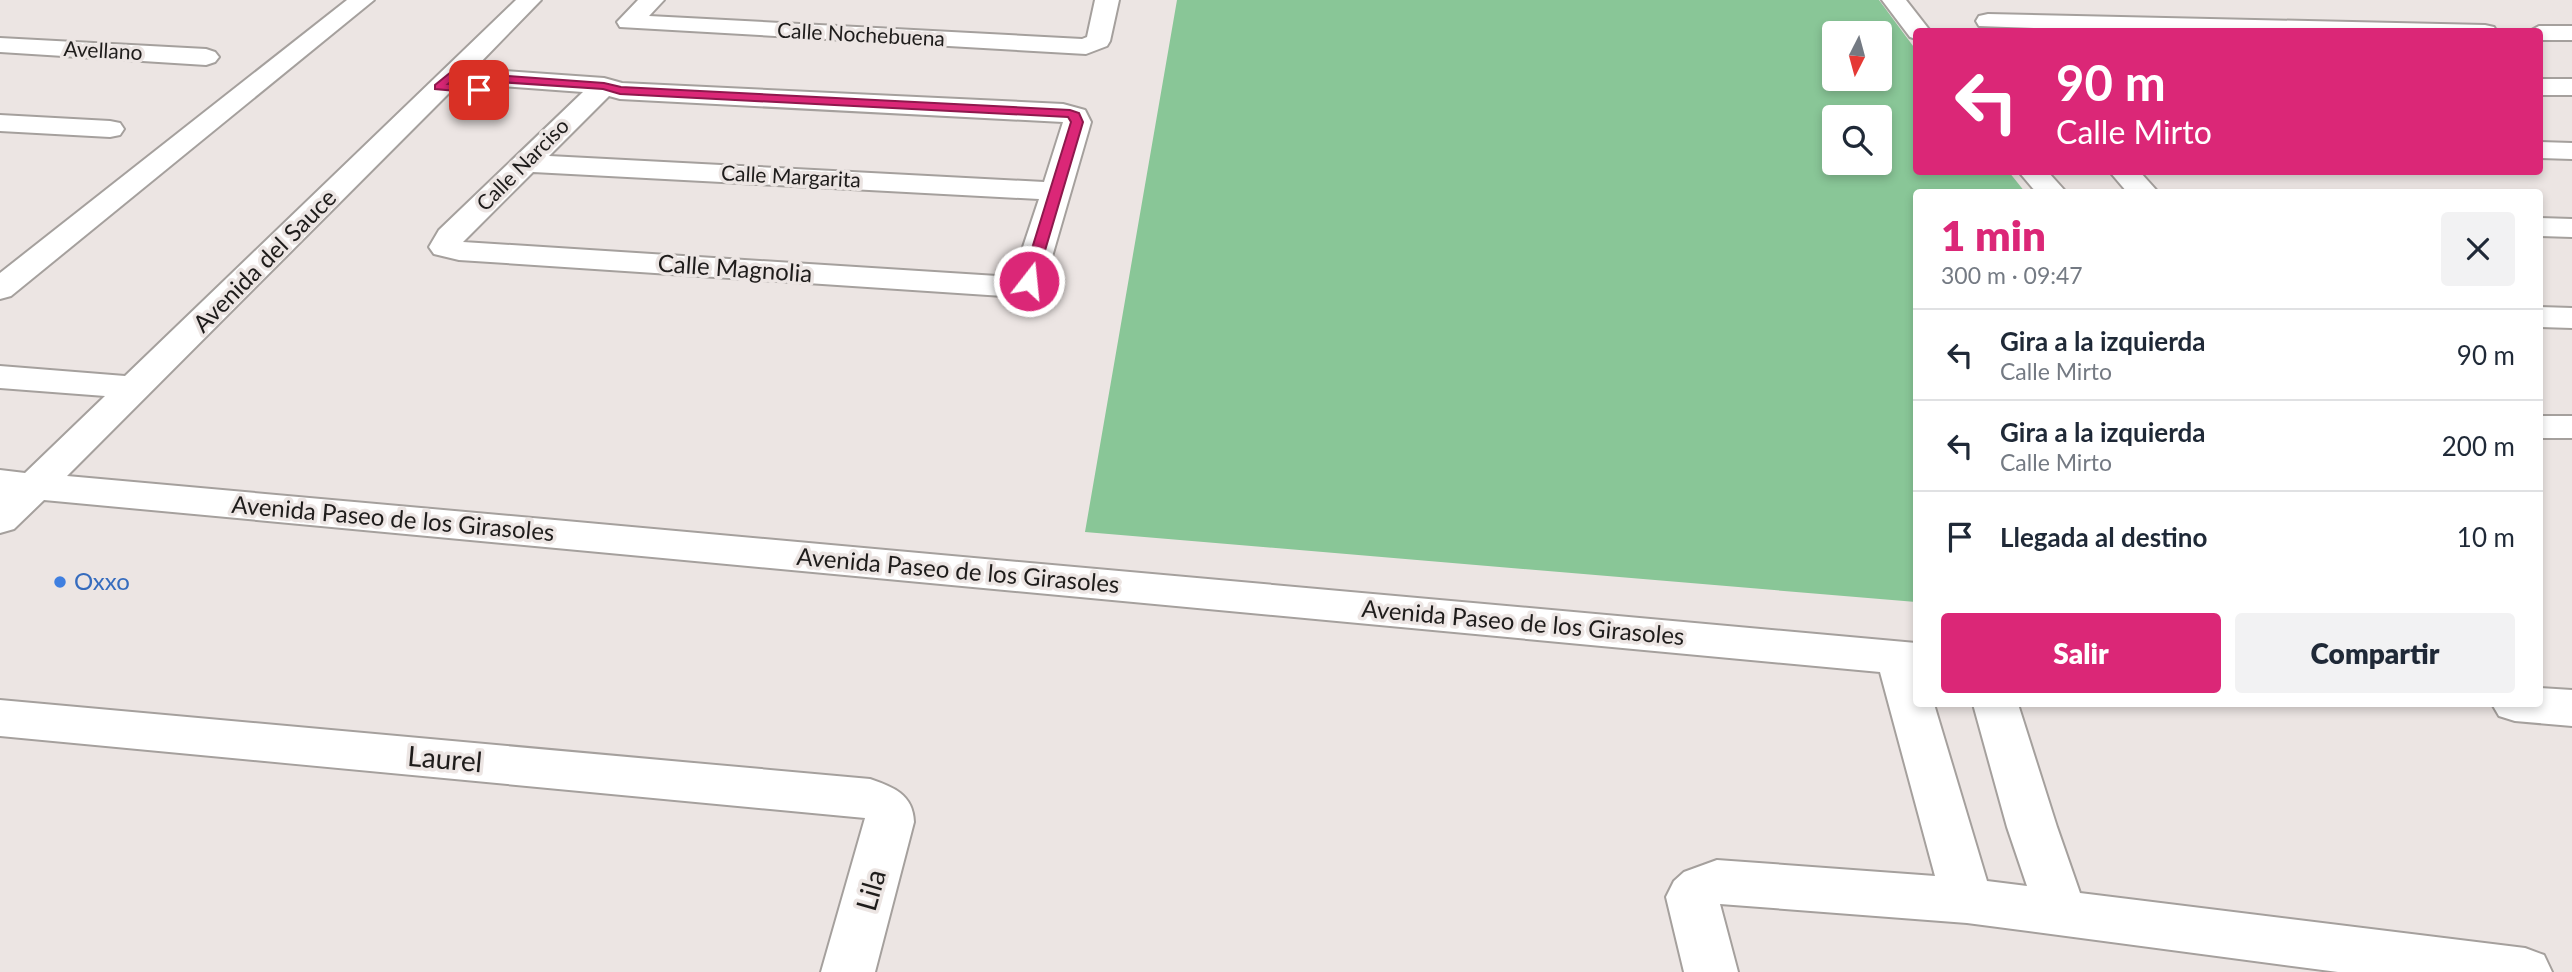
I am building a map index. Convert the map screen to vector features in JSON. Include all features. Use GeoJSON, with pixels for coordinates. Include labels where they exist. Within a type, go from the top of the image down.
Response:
{"type":"FeatureCollection","features":[{"type":"Feature","properties":{"kind":"street"},"geometry":{"type":"LineString","coordinates":[[0,289],[362,0]]}},
{"type":"Feature","properties":{"kind":"street","name":"Avenida del Sauce"},"geometry":{"type":"LineString","coordinates":[[0,520],[18,485],[137,388],[529,0]]}},
{"type":"Feature","properties":{"kind":"street","name":"Calle Nochebuena"},"geometry":{"type":"LineString","coordinates":[[652,0],[629,22],[1093,45],[1098,41],[1107,0]]}},
{"type":"Feature","properties":{"kind":"street"},"geometry":{"type":"LineString","coordinates":[[1894,0],[1916,28]]}},
{"type":"Feature","properties":{"kind":"street"},"geometry":{"type":"LineString","coordinates":[[2095,0],[2121,25]]}},
{"type":"Feature","properties":{"kind":"street"},"geometry":{"type":"LineString","coordinates":[[2230,7],[2256,27]]}},
{"type":"Feature","properties":{"kind":"street"},"geometry":{"type":"LineString","coordinates":[[2354,7],[2382,28]]}},
{"type":"Feature","properties":{"kind":"street"},"geometry":{"type":"LineString","coordinates":[[1987,20],[2299,28]]}},
{"type":"Feature","properties":{"kind":"street"},"geometry":{"type":"LineString","coordinates":[[2543,33],[2572,33]]}},
{"type":"Feature","properties":{"kind":"street","name":"Avellano"},"geometry":{"type":"LineString","coordinates":[[0,45],[206,57]]}},
{"type":"Feature","properties":{"kind":"street"},"geometry":{"type":"LineString","coordinates":[[445,81],[1063,112],[1075,116],[1077,122],[1056,191]]}},
{"type":"Feature","properties":{"kind":"street"},"geometry":{"type":"LineString","coordinates":[[2543,87],[2572,87]]}},
{"type":"Feature","properties":{"kind":"street","name":"Calle Narciso"},"geometry":{"type":"LineString","coordinates":[[446,247],[450,237],[606,91]]}},
{"type":"Feature","properties":{"kind":"street"},"geometry":{"type":"LineString","coordinates":[[0,123],[110,129]]}},
{"type":"Feature","properties":{"kind":"street"},"geometry":{"type":"LineString","coordinates":[[2543,150],[2572,151]]}},
{"type":"Feature","properties":{"kind":"street","name":"Calle Margarita"},"geometry":{"type":"LineString","coordinates":[[526,163],[1056,191]]}},
{"type":"Feature","properties":{"kind":"street"},"geometry":{"type":"LineString","coordinates":[[2037,175],[2048,189]]}},
{"type":"Feature","properties":{"kind":"street"},"geometry":{"type":"LineString","coordinates":[[2127,175],[2140,189]]}},
{"type":"Feature","properties":{"kind":"street","name":"Calle Magnolia"},"geometry":{"type":"LineString","coordinates":[[446,247],[459,251],[1012,288],[1025,285],[1029,281],[1056,191]]}},
{"type":"Feature","properties":{"kind":"street"},"geometry":{"type":"LineString","coordinates":[[2543,228],[2572,228]]}},
{"type":"Feature","properties":{"kind":"street"},"geometry":{"type":"LineString","coordinates":[[2543,317],[2572,318]]}},
{"type":"Feature","properties":{"kind":"street"},"geometry":{"type":"LineString","coordinates":[[0,377],[137,388]]}},
{"type":"Feature","properties":{"kind":"street"},"geometry":{"type":"LineString","coordinates":[[2543,427],[2572,427]]}},
{"type":"Feature","properties":{"kind":"street","name":"Avenida Paseo de los Girasoles"},"geometry":{"type":"LineString","coordinates":[[18,485],[1907,658]]}},
{"type":"Feature","properties":{"kind":"street"},"geometry":{"type":"LineString","coordinates":[[1907,658],[1913,682]]}},
{"type":"Feature","properties":{"kind":"street"},"geometry":{"type":"LineString","coordinates":[[2543,706],[2572,708]]}},
{"type":"Feature","properties":{"kind":"street"},"geometry":{"type":"LineString","coordinates":[[1919,707],[1967,901]]}},
{"type":"Feature","properties":{"kind":"street"},"geometry":{"type":"LineString","coordinates":[[1997,707],[2032,827],[2062,913]]}},
{"type":"Feature","properties":{"kind":"street","name":"Laurel"},"geometry":{"type":"LineString","coordinates":[[0,718],[870,799],[887,808]]}},
{"type":"Feature","properties":{"kind":"street","name":"Lila"},"geometry":{"type":"LineString","coordinates":[[848,972],[890,822],[887,808]]}},
{"type":"Feature","properties":{"kind":"street"},"geometry":{"type":"LineString","coordinates":[[1711,972],[1692,897],[1702,888],[1717,882],[1967,901],[2467,968],[2525,972]]}},
{"type":"Feature","properties":{"kind":"green space"},"geometry":{"type":"Polygon","coordinates":[[[1177,0],[1879,0],[1913,46],[1913,175],[2011,175],[2023,189],[1913,189],[1913,602],[1085,532],[1177,0]]]}},
{"type":"Feature","properties":{"kind":"place","name":"Oxxo"},"geometry":{"type":"Point","coordinates":[60,582]}},
{"type":"Feature","properties":{"kind":"route"},"geometry":{"type":"LineString","coordinates":[[479,90],[439,87],[451,75],[604,86],[620,90],[1070,114],[1075,116],[1077,122],[1029,281]]}}]}
